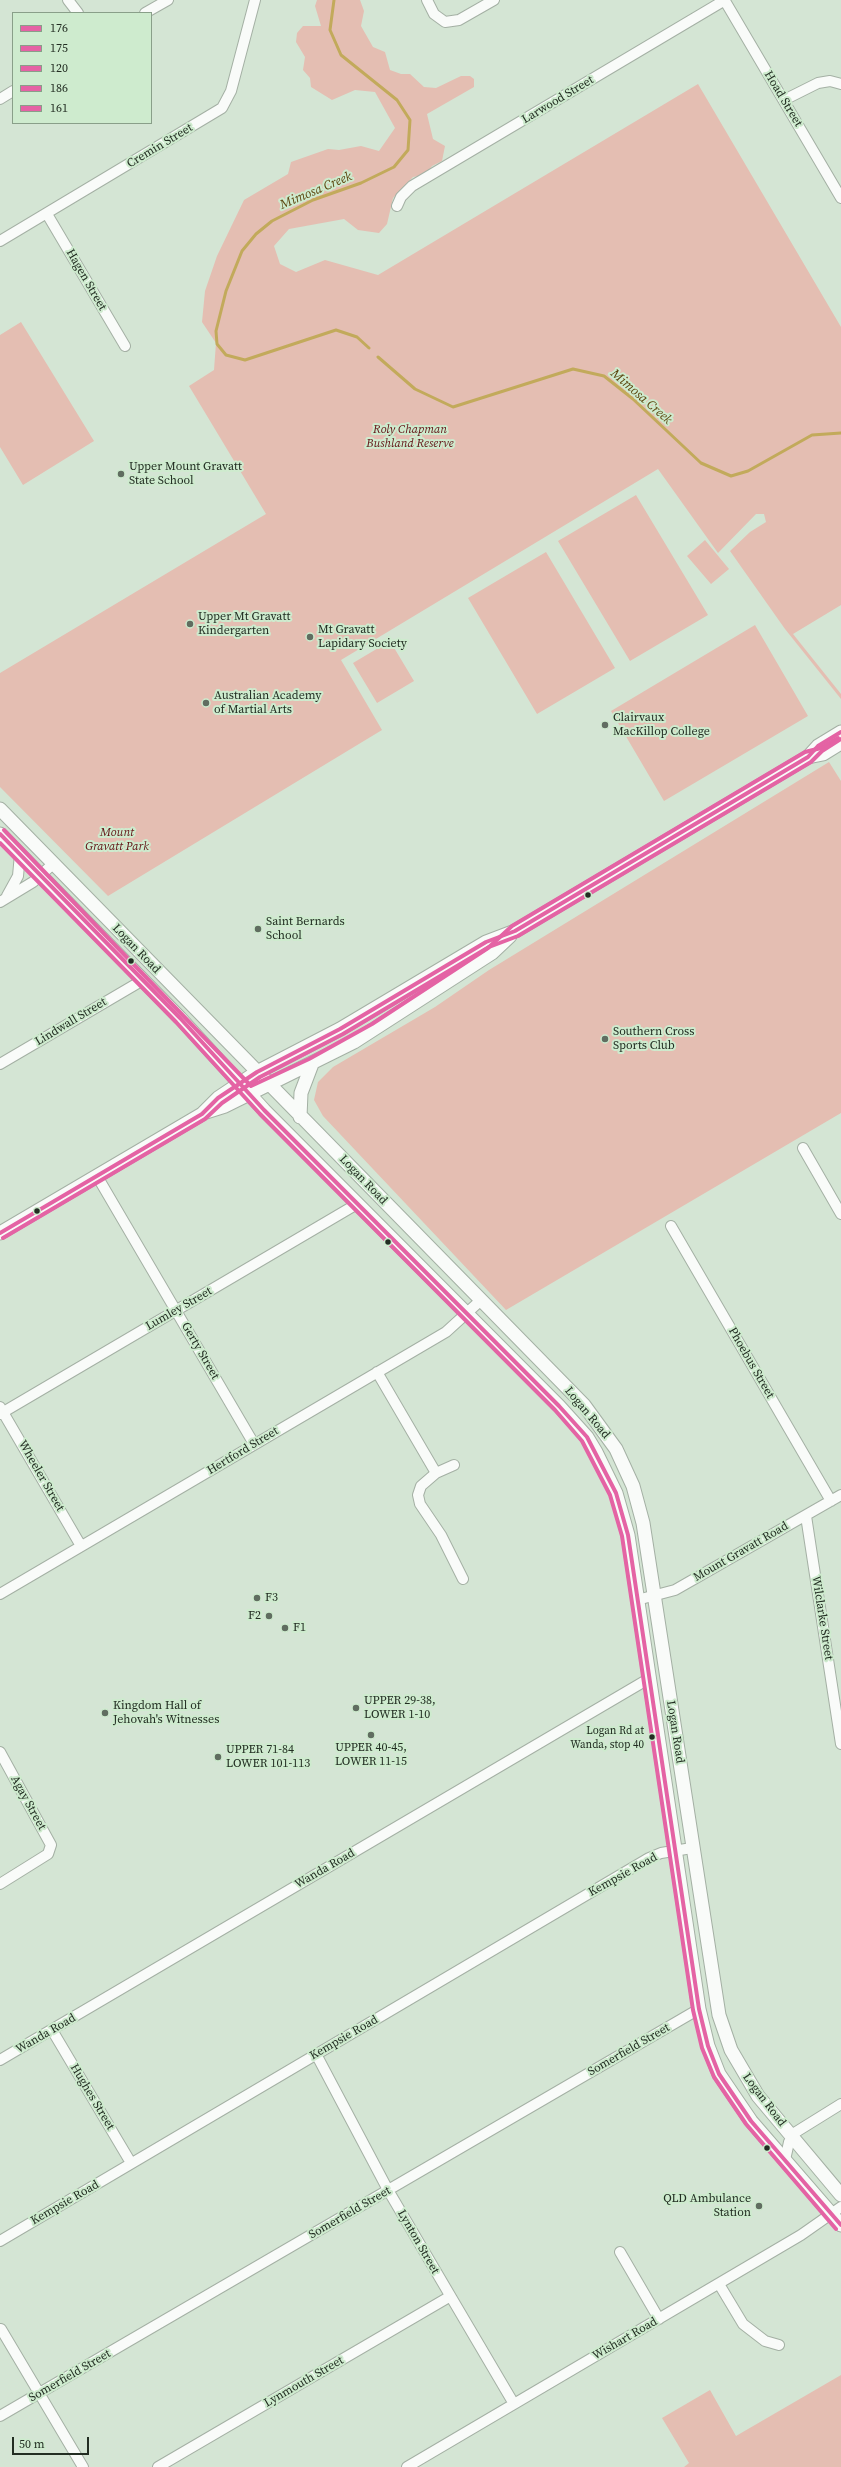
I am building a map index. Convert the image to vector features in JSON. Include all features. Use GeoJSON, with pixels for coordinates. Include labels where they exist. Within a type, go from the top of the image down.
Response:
{"type":"FeatureCollection","features":[{"type":"Feature","properties":{"kind":"main road"},"geometry":{"type":"LineString","coordinates":[[202,1114],[218,1098],[257,1072],[340,1029],[486,942],[515,931],[808,757],[818,746],[841,732]]}},
{"type":"Feature","properties":{"kind":"main road"},"geometry":{"type":"LineString","coordinates":[[808,757],[822,754],[841,743]]}},
{"type":"Feature","properties":{"kind":"main road","name":"Logan Road"},"geometry":{"type":"LineString","coordinates":[[0,809],[480,1301],[584,1405],[616,1449],[639,1506],[655,1596],[715,1997],[724,2032],[746,2079],[758,2096],[841,2195]]}},
{"type":"Feature","properties":{"kind":"main road","name":"Logan Road"},"geometry":{"type":"LineString","coordinates":[[0,834],[143,980],[250,1094],[357,1204],[468,1313],[575,1422],[596,1452],[612,1481],[622,1508],[650,1678],[699,2009],[708,2046],[720,2074],[751,2121],[785,2160],[836,2210],[841,2225]]}},
{"type":"Feature","properties":{"kind":"main road"},"geometry":{"type":"LineString","coordinates":[[0,1233],[202,1114],[225,1106],[312,1064],[375,1029],[492,953],[515,931]]}},
{"type":"Feature","properties":{"kind":"main road"},"geometry":{"type":"LineString","coordinates":[[300,1117],[302,1093],[312,1064]]}},
{"type":"Feature","properties":{"kind":"street"},"geometry":{"type":"LineString","coordinates":[[68,0],[77,12]]}},
{"type":"Feature","properties":{"kind":"street"},"geometry":{"type":"LineString","coordinates":[[147,12],[168,0]]}},
{"type":"Feature","properties":{"kind":"street","name":"Cremin Street"},"geometry":{"type":"LineString","coordinates":[[0,241],[222,108],[231,91],[255,0]]}},
{"type":"Feature","properties":{"kind":"street"},"geometry":{"type":"LineString","coordinates":[[427,0],[434,14],[446,22],[459,20],[494,0]]}},
{"type":"Feature","properties":{"kind":"street","name":"Hoad Street"},"geometry":{"type":"LineString","coordinates":[[725,1],[841,198]]}},
{"type":"Feature","properties":{"kind":"street","name":"Larwood Street"},"geometry":{"type":"LineString","coordinates":[[397,206],[401,197],[412,186],[725,1]]}},
{"type":"Feature","properties":{"kind":"street"},"geometry":{"type":"LineString","coordinates":[[784,100],[818,83],[830,82],[841,84]]}},
{"type":"Feature","properties":{"kind":"street"},"geometry":{"type":"LineString","coordinates":[[0,99],[12,92]]}},
{"type":"Feature","properties":{"kind":"street","name":"Hagen Street"},"geometry":{"type":"LineString","coordinates":[[47,214],[125,346]]}},
{"type":"Feature","properties":{"kind":"street"},"geometry":{"type":"LineString","coordinates":[[3,900],[18,876],[20,854]]}},
{"type":"Feature","properties":{"kind":"street"},"geometry":{"type":"LineString","coordinates":[[3,900],[41,875],[53,864]]}},
{"type":"Feature","properties":{"kind":"street","name":"Lindwall Street"},"geometry":{"type":"LineString","coordinates":[[0,1064],[143,980]]}},
{"type":"Feature","properties":{"kind":"street"},"geometry":{"type":"LineString","coordinates":[[803,1148],[841,1214]]}},
{"type":"Feature","properties":{"kind":"street","name":"Gerty Street"},"geometry":{"type":"LineString","coordinates":[[97,1176],[254,1444]]}},
{"type":"Feature","properties":{"kind":"street","name":"Lumley Street"},"geometry":{"type":"LineString","coordinates":[[1,1411],[357,1204]]}},
{"type":"Feature","properties":{"kind":"street","name":"Phoebus Street"},"geometry":{"type":"LineString","coordinates":[[671,1226],[831,1501]]}},
{"type":"Feature","properties":{"kind":"street","name":"Hertford Street"},"geometry":{"type":"LineString","coordinates":[[0,1594],[446,1332],[480,1301]]}},
{"type":"Feature","properties":{"kind":"street"},"geometry":{"type":"LineString","coordinates":[[377,1372],[436,1473]]}},
{"type":"Feature","properties":{"kind":"street","name":"Wheeler Street"},"geometry":{"type":"LineString","coordinates":[[1,1411],[81,1546]]}},
{"type":"Feature","properties":{"kind":"street"},"geometry":{"type":"LineString","coordinates":[[454,1465],[436,1473],[421,1486],[418,1494],[420,1504],[441,1535],[463,1579]]}},
{"type":"Feature","properties":{"kind":"street","name":"Mount Gravatt Road"},"geometry":{"type":"LineString","coordinates":[[638,1600],[675,1590],[841,1495]]}},
{"type":"Feature","properties":{"kind":"street","name":"Wilclarke Street"},"geometry":{"type":"LineString","coordinates":[[806,1516],[841,1744]]}},
{"type":"Feature","properties":{"kind":"street","name":"Wanda Road"},"geometry":{"type":"LineString","coordinates":[[0,2060],[650,1678]]}},
{"type":"Feature","properties":{"kind":"street","name":"Agay Street"},"geometry":{"type":"LineString","coordinates":[[0,1752],[51,1845],[48,1854],[0,1884]]}},
{"type":"Feature","properties":{"kind":"street","name":"Kempsie Road"},"geometry":{"type":"LineString","coordinates":[[0,2240],[649,1858],[658,1854],[692,1848]]}},
{"type":"Feature","properties":{"kind":"street","name":"Somerfield Street"},"geometry":{"type":"LineString","coordinates":[[0,2416],[699,2009]]}},
{"type":"Feature","properties":{"kind":"street","name":"Hughes Street"},"geometry":{"type":"LineString","coordinates":[[52,2030],[131,2164]]}},
{"type":"Feature","properties":{"kind":"street","name":"Lynton Street"},"geometry":{"type":"LineString","coordinates":[[316,2054],[388,2190],[514,2404]]}},
{"type":"Feature","properties":{"kind":"street"},"geometry":{"type":"LineString","coordinates":[[785,2160],[787,2148],[792,2136],[802,2127],[841,2104]]}},
{"type":"Feature","properties":{"kind":"street","name":"Wishart Road"},"geometry":{"type":"LineString","coordinates":[[407,2467],[719,2284],[836,2210]]}},
{"type":"Feature","properties":{"kind":"street"},"geometry":{"type":"LineString","coordinates":[[620,2252],[659,2319]]}},
{"type":"Feature","properties":{"kind":"street"},"geometry":{"type":"LineString","coordinates":[[719,2284],[743,2324],[765,2341],[779,2345]]}},
{"type":"Feature","properties":{"kind":"street","name":"Lynmouth Street"},"geometry":{"type":"LineString","coordinates":[[158,2467],[450,2297]]}},
{"type":"Feature","properties":{"kind":"street"},"geometry":{"type":"LineString","coordinates":[[1,2329],[82,2467]]}},
{"type":"Feature","properties":{"kind":"green space"},"geometry":{"type":"Polygon","coordinates":[[[317,0],[360,0],[364,11],[361,26],[373,47],[385,52],[390,70],[401,74],[410,74],[424,87],[436,88],[461,76],[470,76],[474,79],[474,87],[427,114],[433,139],[445,146],[442,161],[432,166],[425,175],[413,177],[393,198],[387,224],[379,233],[358,230],[344,219],[289,229],[274,246],[280,264],[296,272],[325,260],[378,275],[698,84],[841,327],[841,605],[793,634],[841,694],[841,699],[785,629],[730,551],[750,532],[766,522],[764,514],[756,514],[718,553],[658,469],[341,660],[382,730],[108,896],[0,787],[0,673],[266,514],[189,386],[214,370],[216,343],[202,322],[205,291],[217,256],[244,200],[288,174],[291,162],[328,149],[339,150],[361,146],[379,151],[395,128],[375,92],[355,90],[332,100],[311,87],[310,78],[303,70],[305,57],[296,42],[297,33],[303,26],[321,26],[315,6],[317,0]]]}},
{"type":"Feature","properties":{"kind":"green space"},"geometry":{"type":"Polygon","coordinates":[[[21,322],[94,441],[23,485],[0,447],[0,335],[21,322]]]}},
{"type":"Feature","properties":{"kind":"green space"},"geometry":{"type":"Polygon","coordinates":[[[636,495],[708,615],[630,661],[558,541],[636,495]]]}},
{"type":"Feature","properties":{"kind":"green space"},"geometry":{"type":"Polygon","coordinates":[[[705,540],[729,569],[711,584],[687,556],[705,540]]]}},
{"type":"Feature","properties":{"kind":"green space"},"geometry":{"type":"Polygon","coordinates":[[[546,552],[615,668],[537,714],[468,598],[546,552]]]}},
{"type":"Feature","properties":{"kind":"green space"},"geometry":{"type":"Polygon","coordinates":[[[755,625],[808,716],[664,801],[611,711],[755,625]]]}},
{"type":"Feature","properties":{"kind":"green space"},"geometry":{"type":"Polygon","coordinates":[[[390,641],[414,681],[377,703],[353,663],[390,641]]]}},
{"type":"Feature","properties":{"kind":"green space"},"geometry":{"type":"Polygon","coordinates":[[[829,762],[841,781],[841,1113],[506,1310],[323,1116],[314,1100],[318,1082],[333,1067],[435,1007],[489,970],[829,762]]]}},
{"type":"Feature","properties":{"kind":"green space"},"geometry":{"type":"Polygon","coordinates":[[[841,2375],[841,2467],[684,2467],[689,2463],[662,2418],[710,2390],[736,2436],[841,2375]]]}},
{"type":"Feature","properties":{"kind":"waterway","name":"Mimosa Creek"},"geometry":{"type":"LineString","coordinates":[[334,0],[330,30],[341,55],[397,100],[410,120],[408,150],[394,167],[361,183],[313,200],[272,221],[256,234],[242,251],[226,291],[216,331],[217,344],[226,355],[245,360],[336,330],[357,337],[369,348]]}},
{"type":"Feature","properties":{"kind":"waterway","name":"Mimosa Creek"},"geometry":{"type":"LineString","coordinates":[[378,357],[415,389],[453,407],[573,369],[604,376],[633,399],[701,463],[731,476],[748,471],[812,435],[841,433]]}},
{"type":"Feature","properties":{"kind":"transit line","name":"186"},"geometry":{"type":"LineString","coordinates":[[0,1233],[202,1114],[218,1098],[257,1072],[340,1029],[486,942],[515,931],[808,757],[818,746],[841,732]]}},
{"type":"Feature","properties":{"kind":"transit line","name":"120"},"geometry":{"type":"LineString","coordinates":[[4,830],[251,1086],[309,1059],[372,1024],[488,948],[512,926],[805,752],[821,748],[838,738]]}},
{"type":"Feature","properties":{"kind":"transit line","name":"161"},"geometry":{"type":"LineString","coordinates":[[3,1238],[205,1119],[222,1103],[260,1077],[343,1034],[489,947],[518,936],[811,762],[822,751],[841,739]]}},
{"type":"Feature","properties":{"kind":"transit line","name":"176"},"geometry":{"type":"LineString","coordinates":[[0,834],[180,1018],[264,1110],[559,1406],[587,1437],[616,1493],[628,1535],[699,2009],[708,2046],[719,2074],[751,2121],[841,2225]]}},
{"type":"Feature","properties":{"kind":"transit line","name":"175"},"geometry":{"type":"LineString","coordinates":[[0,843],[176,1022],[260,1114],[555,1410],[582,1441],[610,1495],[622,1536],[693,2010],[702,2048],[714,2077],[746,2124],[836,2229]]}},
{"type":"Feature","properties":{"kind":"place","name":"Upper Mount Gravatt State School"},"geometry":{"type":"Point","coordinates":[121,474]}},
{"type":"Feature","properties":{"kind":"place","name":"Upper Mt Gravatt Kindergarten"},"geometry":{"type":"Point","coordinates":[190,624]}},
{"type":"Feature","properties":{"kind":"place","name":"Mt Gravatt Lapidary Society"},"geometry":{"type":"Point","coordinates":[310,637]}},
{"type":"Feature","properties":{"kind":"place","name":"Australian Academy of Martial Arts"},"geometry":{"type":"Point","coordinates":[206,703]}},
{"type":"Feature","properties":{"kind":"place","name":"Clairvaux MacKillop College"},"geometry":{"type":"Point","coordinates":[605,725]}},
{"type":"Feature","properties":{"kind":"place","name":"Saint Bernards School"},"geometry":{"type":"Point","coordinates":[258,929]}},
{"type":"Feature","properties":{"kind":"place","name":"Southern Cross Sports Club"},"geometry":{"type":"Point","coordinates":[605,1039]}},
{"type":"Feature","properties":{"kind":"place","name":"F3"},"geometry":{"type":"Point","coordinates":[257,1598]}},
{"type":"Feature","properties":{"kind":"place","name":"F2"},"geometry":{"type":"Point","coordinates":[269,1616]}},
{"type":"Feature","properties":{"kind":"place","name":"F1"},"geometry":{"type":"Point","coordinates":[285,1628]}},
{"type":"Feature","properties":{"kind":"place","name":"UPPER 29-38, LOWER 1-10"},"geometry":{"type":"Point","coordinates":[356,1708]}},
{"type":"Feature","properties":{"kind":"place","name":"Kingdom Hall of Jehovah's Witnesses"},"geometry":{"type":"Point","coordinates":[105,1713]}},
{"type":"Feature","properties":{"kind":"place","name":"UPPER 40-45, LOWER 11-15"},"geometry":{"type":"Point","coordinates":[371,1735]}},
{"type":"Feature","properties":{"kind":"place","name":"Logan Rd at Wanda, stop 40"},"geometry":{"type":"Point","coordinates":[652,1737]}},
{"type":"Feature","properties":{"kind":"place","name":"UPPER 71-84 LOWER 101-113"},"geometry":{"type":"Point","coordinates":[218,1757]}},
{"type":"Feature","properties":{"kind":"place","name":"QLD Ambulance Station"},"geometry":{"type":"Point","coordinates":[759,2206]}},
{"type":"Feature","properties":{"kind":"park label","name":"Roly Chapman Bushland Reserve"},"geometry":{"type":"Point","coordinates":[410,437]}},
{"type":"Feature","properties":{"kind":"park label","name":"Mount Gravatt Park"},"geometry":{"type":"Point","coordinates":[117,840]}}]}
